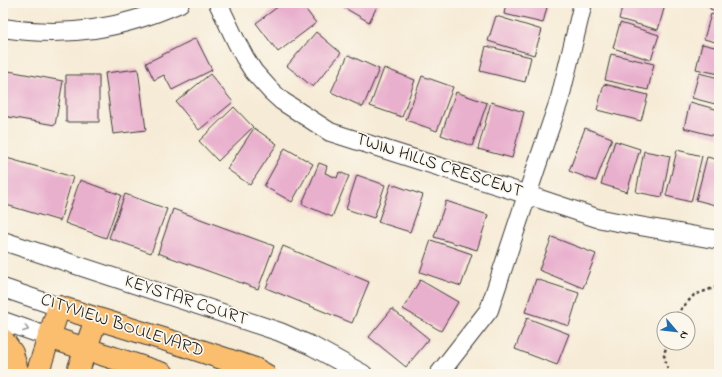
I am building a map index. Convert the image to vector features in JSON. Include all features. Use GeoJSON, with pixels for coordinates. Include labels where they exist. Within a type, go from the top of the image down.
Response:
{"type":"FeatureCollection","features":[{"type":"Feature","properties":{"kind":"main road","name":"CITYVIEW BOULEVARD"},"geometry":{"type":"LineString","coordinates":[[59,307],[186,346],[264,374]]}},
{"type":"Feature","properties":{"kind":"main road"},"geometry":{"type":"LineString","coordinates":[[37,374],[59,307]]}},
{"type":"Feature","properties":{"kind":"main road"},"geometry":{"type":"LineString","coordinates":[[78,374],[96,319]]}},
{"type":"Feature","properties":{"kind":"main road","name":"CITYVIEW BOULEVARD"},"geometry":{"type":"LineString","coordinates":[[49,337],[163,374]]}},
{"type":"Feature","properties":{"kind":"main road"},"geometry":{"type":"LineString","coordinates":[[3,340],[12,353],[18,374]]}},
{"type":"Feature","properties":{"kind":"street"},"geometry":{"type":"LineString","coordinates":[[3,28],[29,32],[87,31],[136,20],[180,3]]}},
{"type":"Feature","properties":{"kind":"street","name":"TWIN HILLS CRESCENT"},"geometry":{"type":"LineString","coordinates":[[218,3],[236,41],[254,72],[282,101],[330,132],[597,218],[719,240]]}},
{"type":"Feature","properties":{"kind":"street"},"geometry":{"type":"LineString","coordinates":[[439,374],[489,310],[560,98],[583,3]]}},
{"type":"Feature","properties":{"kind":"street","name":"KEYSTAR COURT"},"geometry":{"type":"LineString","coordinates":[[3,241],[280,332],[312,346],[363,374]]}},
{"type":"Feature","properties":{"kind":"street","name":"CITYVIEW BOULEVARD"},"geometry":{"type":"LineString","coordinates":[[3,288],[59,307]]}},
{"type":"Feature","properties":{"kind":"street","name":"CITYVIEW BOULEVARD"},"geometry":{"type":"LineString","coordinates":[[3,321],[49,337]]}},
{"type":"Feature","properties":{"kind":"path"},"geometry":{"type":"LineString","coordinates":[[679,311],[694,295],[719,286]]}},
{"type":"Feature","properties":{"kind":"path"},"geometry":{"type":"LineString","coordinates":[[665,351],[664,355],[669,374]]}},
{"type":"Feature","properties":{"kind":"building"},"geometry":{"type":"Polygon","coordinates":[[[283,3],[301,3],[316,23],[278,52],[256,23],[283,3]]]}},
{"type":"Feature","properties":{"kind":"building"},"geometry":{"type":"Polygon","coordinates":[[[336,3],[379,3],[369,22],[336,3]]]}},
{"type":"Feature","properties":{"kind":"building"},"geometry":{"type":"Polygon","coordinates":[[[506,3],[548,3],[543,23],[504,14],[506,3]]]}},
{"type":"Feature","properties":{"kind":"building"},"geometry":{"type":"Polygon","coordinates":[[[623,3],[659,3],[665,5],[658,30],[619,19],[623,3]]]}},
{"type":"Feature","properties":{"kind":"building"},"geometry":{"type":"Polygon","coordinates":[[[711,3],[719,3],[719,12],[710,9],[711,3]]]}},
{"type":"Feature","properties":{"kind":"building"},"geometry":{"type":"Polygon","coordinates":[[[711,14],[719,16],[719,43],[704,39],[711,14]]]}},
{"type":"Feature","properties":{"kind":"building"},"geometry":{"type":"Polygon","coordinates":[[[496,16],[542,30],[534,55],[488,41],[496,16]]]}},
{"type":"Feature","properties":{"kind":"building"},"geometry":{"type":"Polygon","coordinates":[[[620,23],[659,35],[651,60],[613,48],[620,23]]]}},
{"type":"Feature","properties":{"kind":"building"},"geometry":{"type":"Polygon","coordinates":[[[316,32],[341,53],[313,87],[287,66],[316,32]]]}},
{"type":"Feature","properties":{"kind":"building"},"geometry":{"type":"Polygon","coordinates":[[[196,38],[212,70],[172,90],[164,75],[154,80],[146,63],[196,38]]]}},
{"type":"Feature","properties":{"kind":"building"},"geometry":{"type":"Polygon","coordinates":[[[702,44],[719,48],[719,74],[696,69],[702,44]]]}},
{"type":"Feature","properties":{"kind":"building"},"geometry":{"type":"Polygon","coordinates":[[[486,46],[531,57],[525,82],[480,71],[486,46]]]}},
{"type":"Feature","properties":{"kind":"building"},"geometry":{"type":"Polygon","coordinates":[[[611,54],[654,64],[648,90],[605,80],[611,54]]]}},
{"type":"Feature","properties":{"kind":"building"},"geometry":{"type":"Polygon","coordinates":[[[348,55],[379,69],[363,107],[331,92],[348,55]]]}},
{"type":"Feature","properties":{"kind":"building"},"geometry":{"type":"Polygon","coordinates":[[[384,68],[415,80],[402,117],[370,106],[384,68]]]}},
{"type":"Feature","properties":{"kind":"building"},"geometry":{"type":"Polygon","coordinates":[[[138,69],[146,130],[113,134],[105,73],[138,69]]]}},
{"type":"Feature","properties":{"kind":"building"},"geometry":{"type":"Polygon","coordinates":[[[3,70],[63,81],[55,125],[3,116],[3,70]]]}},
{"type":"Feature","properties":{"kind":"building"},"geometry":{"type":"Polygon","coordinates":[[[699,73],[719,78],[719,105],[692,98],[699,73]]]}},
{"type":"Feature","properties":{"kind":"building"},"geometry":{"type":"Polygon","coordinates":[[[210,74],[233,102],[199,130],[176,102],[210,74]]]}},
{"type":"Feature","properties":{"kind":"building"},"geometry":{"type":"Polygon","coordinates":[[[66,75],[99,75],[99,122],[66,122],[66,75]]]}},
{"type":"Feature","properties":{"kind":"building"},"geometry":{"type":"Polygon","coordinates":[[[422,76],[453,87],[437,131],[406,120],[422,76]]]}},
{"type":"Feature","properties":{"kind":"building"},"geometry":{"type":"Polygon","coordinates":[[[604,84],[648,95],[641,121],[597,110],[604,84]]]}},
{"type":"Feature","properties":{"kind":"building"},"geometry":{"type":"Polygon","coordinates":[[[456,92],[487,103],[472,146],[441,135],[456,92]]]}},
{"type":"Feature","properties":{"kind":"building"},"geometry":{"type":"Polygon","coordinates":[[[491,102],[524,112],[512,158],[478,149],[491,102]]]}},
{"type":"Feature","properties":{"kind":"building"},"geometry":{"type":"Polygon","coordinates":[[[690,102],[719,110],[719,137],[684,128],[690,102]]]}},
{"type":"Feature","properties":{"kind":"building"},"geometry":{"type":"Polygon","coordinates":[[[234,107],[253,127],[218,161],[199,141],[234,107]]]}},
{"type":"Feature","properties":{"kind":"building"},"geometry":{"type":"Polygon","coordinates":[[[254,128],[277,144],[250,185],[227,169],[254,128]]]}},
{"type":"Feature","properties":{"kind":"building"},"geometry":{"type":"Polygon","coordinates":[[[585,128],[612,138],[596,181],[569,171],[585,128]]]}},
{"type":"Feature","properties":{"kind":"building"},"geometry":{"type":"Polygon","coordinates":[[[615,141],[640,149],[627,192],[601,184],[615,141]]]}},
{"type":"Feature","properties":{"kind":"building"},"geometry":{"type":"Polygon","coordinates":[[[285,148],[313,164],[292,202],[264,186],[285,148]]]}},
{"type":"Feature","properties":{"kind":"building"},"geometry":{"type":"Polygon","coordinates":[[[677,150],[702,156],[691,202],[666,196],[677,150]]]}},
{"type":"Feature","properties":{"kind":"building"},"geometry":{"type":"Polygon","coordinates":[[[644,151],[670,156],[662,197],[636,192],[644,151]]]}},
{"type":"Feature","properties":{"kind":"building"},"geometry":{"type":"Polygon","coordinates":[[[3,157],[73,177],[60,221],[3,204],[3,157]]]}},
{"type":"Feature","properties":{"kind":"building"},"geometry":{"type":"Polygon","coordinates":[[[707,157],[719,160],[719,206],[696,200],[707,157]]]}},
{"type":"Feature","properties":{"kind":"building"},"geometry":{"type":"Polygon","coordinates":[[[319,163],[327,166],[325,173],[337,178],[339,172],[349,176],[332,217],[302,204],[319,163]]]}},
{"type":"Feature","properties":{"kind":"building"},"geometry":{"type":"Polygon","coordinates":[[[357,175],[385,185],[374,218],[346,209],[357,175]]]}},
{"type":"Feature","properties":{"kind":"building"},"geometry":{"type":"Polygon","coordinates":[[[80,180],[121,195],[106,238],[65,223],[80,180]]]}},
{"type":"Feature","properties":{"kind":"building"},"geometry":{"type":"Polygon","coordinates":[[[391,184],[423,195],[410,232],[378,222],[391,184]]]}},
{"type":"Feature","properties":{"kind":"building"},"geometry":{"type":"Polygon","coordinates":[[[125,194],[167,209],[151,253],[109,238],[125,194]]]}},
{"type":"Feature","properties":{"kind":"building"},"geometry":{"type":"Polygon","coordinates":[[[446,201],[488,215],[477,250],[434,237],[446,201]]]}},
{"type":"Feature","properties":{"kind":"building"},"geometry":{"type":"Polygon","coordinates":[[[173,209],[274,246],[258,289],[158,253],[173,209]]]}},
{"type":"Feature","properties":{"kind":"building"},"geometry":{"type":"Polygon","coordinates":[[[552,237],[596,254],[583,288],[539,270],[552,237]]]}},
{"type":"Feature","properties":{"kind":"building"},"geometry":{"type":"Polygon","coordinates":[[[431,240],[472,254],[461,286],[420,272],[431,240]]]}},
{"type":"Feature","properties":{"kind":"building"},"geometry":{"type":"Polygon","coordinates":[[[283,246],[369,282],[352,323],[266,288],[283,246]]]}},
{"type":"Feature","properties":{"kind":"building"},"geometry":{"type":"Polygon","coordinates":[[[536,279],[579,293],[569,326],[525,312],[536,279]]]}},
{"type":"Feature","properties":{"kind":"building"},"geometry":{"type":"Polygon","coordinates":[[[420,280],[458,302],[441,331],[403,309],[420,280]]]}},
{"type":"Feature","properties":{"kind":"building"},"geometry":{"type":"Polygon","coordinates":[[[392,309],[429,339],[406,367],[369,337],[392,309]]]}},
{"type":"Feature","properties":{"kind":"building"},"geometry":{"type":"Polygon","coordinates":[[[527,318],[569,334],[557,365],[515,349],[527,318]]]}}]}
